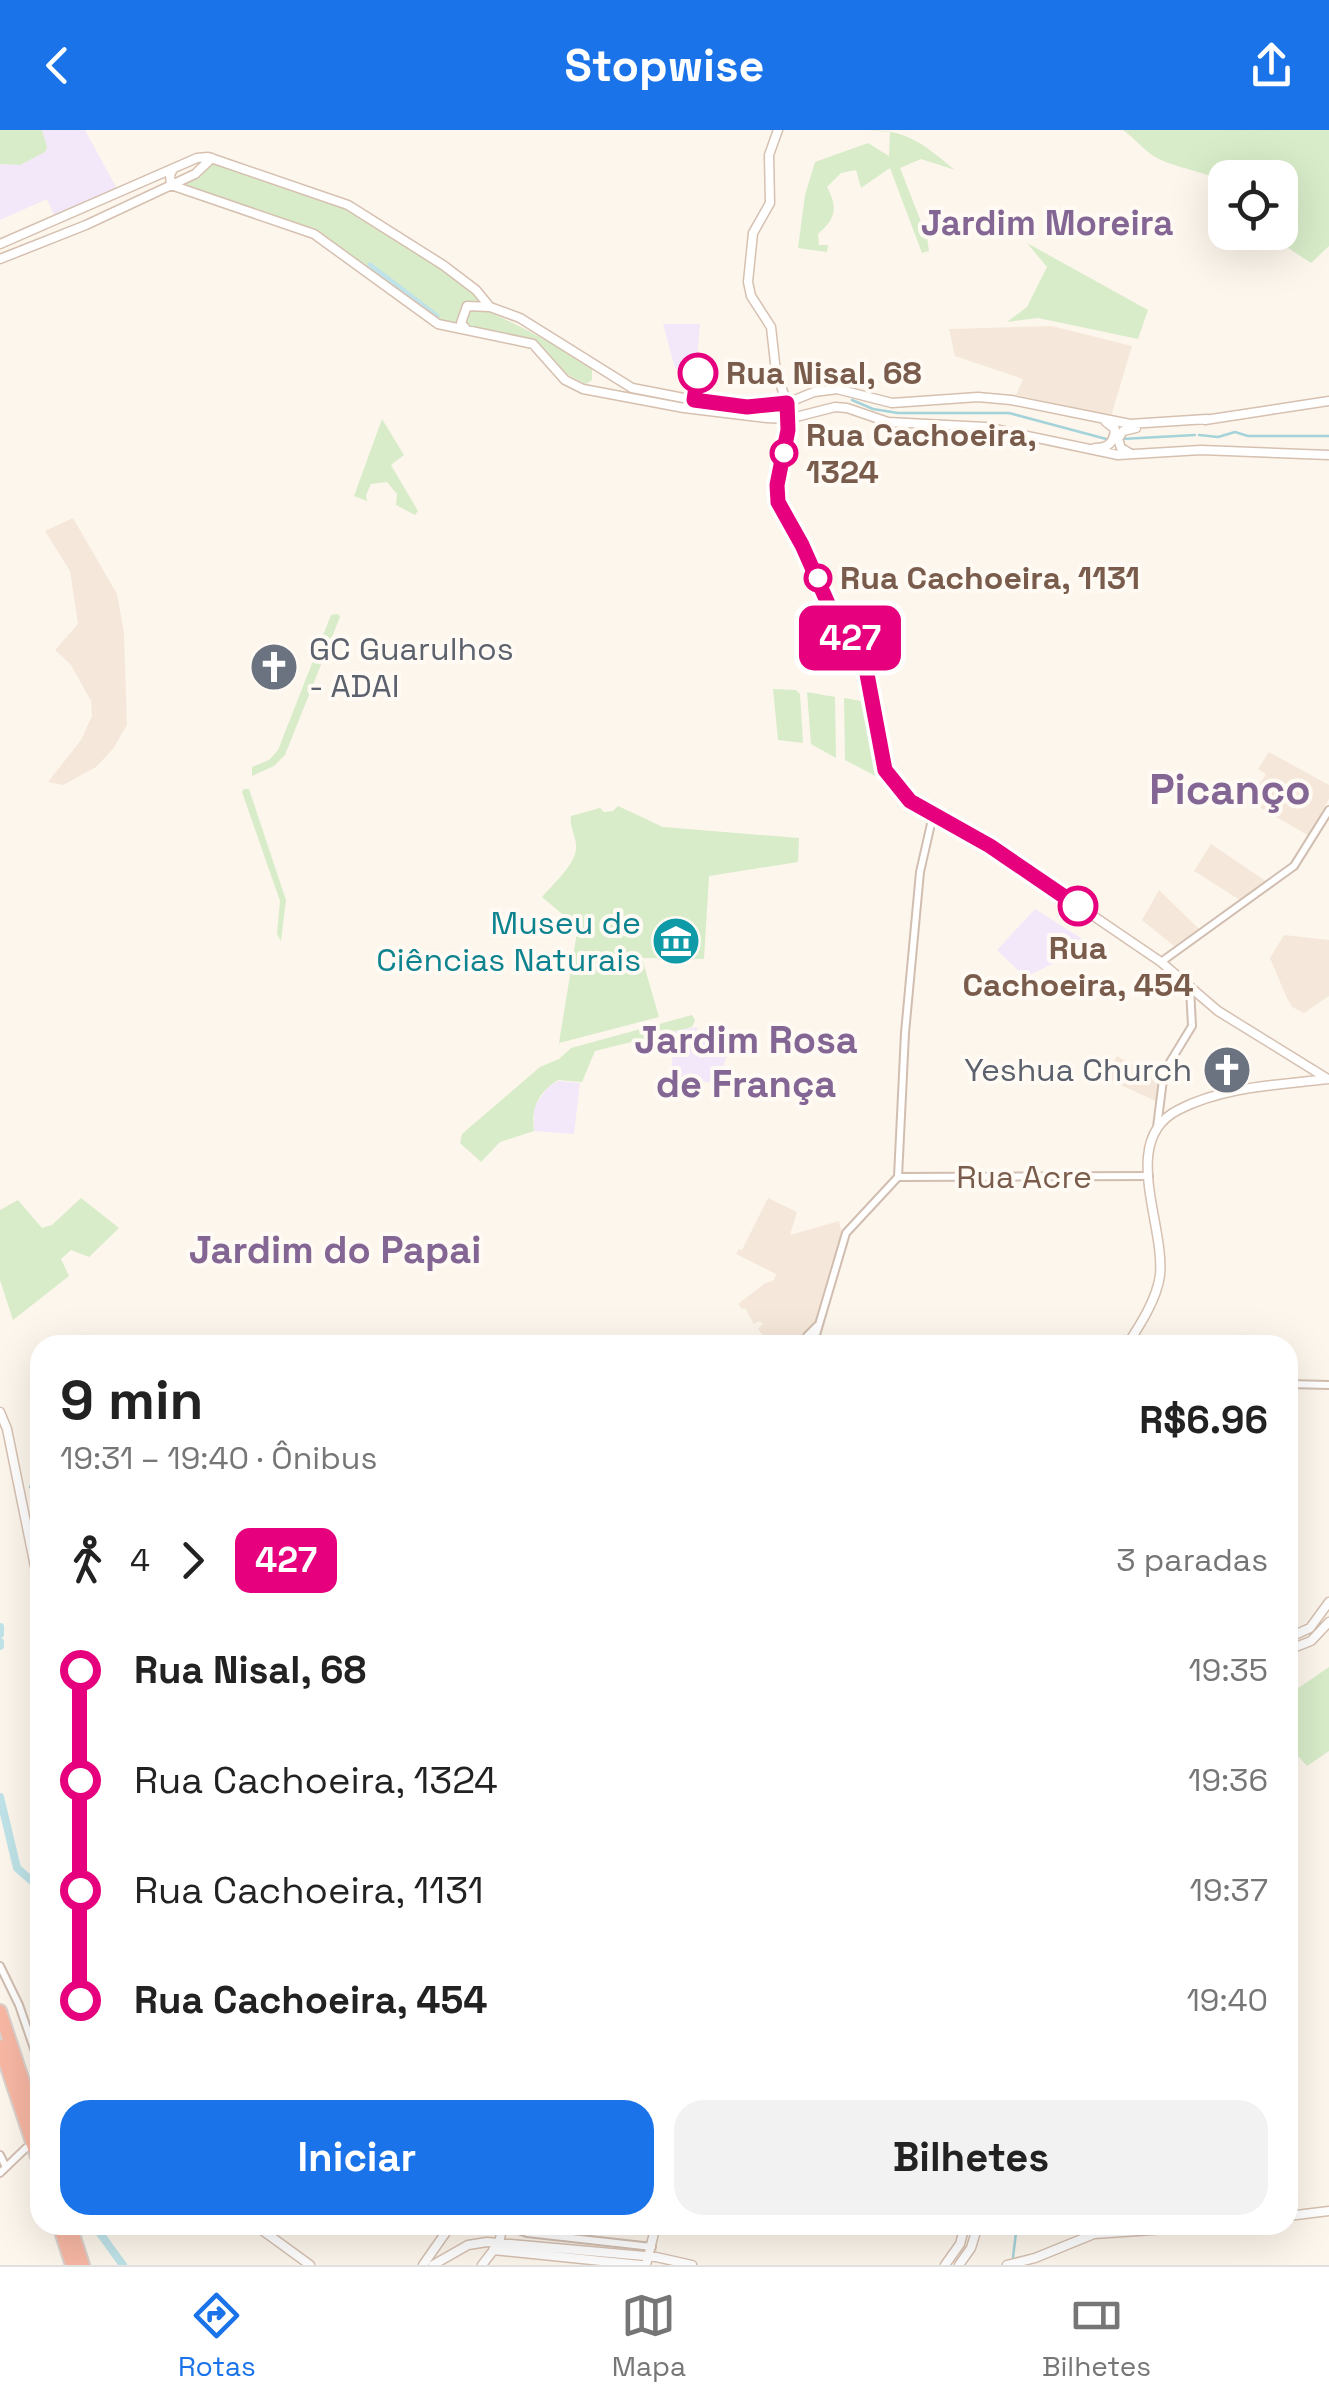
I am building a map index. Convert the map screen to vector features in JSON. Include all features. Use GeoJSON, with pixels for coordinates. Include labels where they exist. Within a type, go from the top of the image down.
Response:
{"type":"FeatureCollection","features":[{"type":"Feature","properties":{"kind":"highway"},"geometry":{"type":"LineString","coordinates":[[0,2011],[30,2103]]}},
{"type":"Feature","properties":{"kind":"highway"},"geometry":{"type":"LineString","coordinates":[[0,2046],[30,2136]]}},
{"type":"Feature","properties":{"kind":"highway"},"geometry":{"type":"LineString","coordinates":[[62,2235],[72,2265]]}},
{"type":"Feature","properties":{"kind":"highway"},"geometry":{"type":"LineString","coordinates":[[73,2235],[83,2265]]}},
{"type":"Feature","properties":{"kind":"main road"},"geometry":{"type":"LineString","coordinates":[[778,130],[769,154],[770,203],[753,233],[748,282],[751,296],[771,327],[776,372],[787,403],[788,430],[777,485],[778,502],[830,608],[864,658],[885,770],[910,801],[990,846],[1161,962],[1264,1042],[1329,1079]]}},
{"type":"Feature","properties":{"kind":"main road"},"geometry":{"type":"LineString","coordinates":[[197,158],[202,169]]}},
{"type":"Feature","properties":{"kind":"main road"},"geometry":{"type":"LineString","coordinates":[[0,244],[197,158],[212,158],[348,205],[443,265],[490,306]]}},
{"type":"Feature","properties":{"kind":"main road"},"geometry":{"type":"LineString","coordinates":[[0,259],[171,185],[202,169],[212,158]]}},
{"type":"Feature","properties":{"kind":"main road"},"geometry":{"type":"LineString","coordinates":[[171,185],[174,168]]}},
{"type":"Feature","properties":{"kind":"main road"},"geometry":{"type":"LineString","coordinates":[[171,185],[314,234],[438,324],[527,342],[538,348],[565,380],[583,389],[684,408],[767,418],[788,419],[840,402]]}},
{"type":"Feature","properties":{"kind":"main road"},"geometry":{"type":"LineString","coordinates":[[126,191],[124,202],[132,203]]}},
{"type":"Feature","properties":{"kind":"main road"},"geometry":{"type":"LineString","coordinates":[[474,333],[462,326],[464,310],[472,304],[490,306],[520,318],[622,384],[735,406],[787,403],[826,390],[851,391],[892,403],[986,398],[1030,402],[1098,419],[1140,424],[1207,420]]}},
{"type":"Feature","properties":{"kind":"main road"},"geometry":{"type":"LineString","coordinates":[[583,389],[597,380],[596,367]]}},
{"type":"Feature","properties":{"kind":"main road"},"geometry":{"type":"LineString","coordinates":[[826,390],[847,408],[888,422],[978,426],[1106,454],[1201,450],[1329,455]]}},
{"type":"Feature","properties":{"kind":"main road"},"geometry":{"type":"LineString","coordinates":[[788,419],[794,406],[826,390]]}},
{"type":"Feature","properties":{"kind":"main road"},"geometry":{"type":"LineString","coordinates":[[1131,454],[1118,442],[1125,429],[1164,427],[1329,401]]}},
{"type":"Feature","properties":{"kind":"main road"},"geometry":{"type":"LineString","coordinates":[[767,418],[788,430]]}},
{"type":"Feature","properties":{"kind":"main road"},"geometry":{"type":"LineString","coordinates":[[1080,448],[1103,448],[1113,442],[1114,428],[1098,419]]}},
{"type":"Feature","properties":{"kind":"main road"},"geometry":{"type":"LineString","coordinates":[[978,426],[984,436]]}},
{"type":"Feature","properties":{"kind":"main road"},"geometry":{"type":"LineString","coordinates":[[1301,1062],[1312,1081]]}},
{"type":"Feature","properties":{"kind":"main road"},"geometry":{"type":"LineString","coordinates":[[1132,1335],[1154,1295],[1160,1271],[1148,1146],[1157,1127],[1167,1117],[1196,1102],[1231,1092],[1329,1079]]}},
{"type":"Feature","properties":{"kind":"main road"},"geometry":{"type":"LineString","coordinates":[[0,1412],[8,1429],[30,1540]]}},
{"type":"Feature","properties":{"kind":"main road"},"geometry":{"type":"LineString","coordinates":[[1298,1633],[1310,1628],[1329,1602]]}},
{"type":"Feature","properties":{"kind":"main road"},"geometry":{"type":"LineString","coordinates":[[1298,1646],[1311,1641],[1329,1622]]}},
{"type":"Feature","properties":{"kind":"main road"},"geometry":{"type":"LineString","coordinates":[[1298,2215],[1329,2211]]}},
{"type":"Feature","properties":{"kind":"main road"},"geometry":{"type":"LineString","coordinates":[[269,2235],[310,2265]]}},
{"type":"Feature","properties":{"kind":"main road"},"geometry":{"type":"LineString","coordinates":[[422,2265],[444,2235]]}},
{"type":"Feature","properties":{"kind":"main road"},"geometry":{"type":"LineString","coordinates":[[483,2264],[500,2235]]}},
{"type":"Feature","properties":{"kind":"main road"},"geometry":{"type":"LineString","coordinates":[[509,2235],[514,2244]]}},
{"type":"Feature","properties":{"kind":"main road"},"geometry":{"type":"LineString","coordinates":[[945,2265],[962,2235]]}},
{"type":"Feature","properties":{"kind":"main road"},"geometry":{"type":"LineString","coordinates":[[969,2265],[975,2235]]}},
{"type":"Feature","properties":{"kind":"main road"},"geometry":{"type":"LineString","coordinates":[[1007,2265],[1116,2235]]}},
{"type":"Feature","properties":{"kind":"main road"},"geometry":{"type":"LineString","coordinates":[[496,2246],[514,2244],[692,2265]]}},
{"type":"Feature","properties":{"kind":"main road"},"geometry":{"type":"LineString","coordinates":[[433,2265],[468,2245],[647,2258]]}},
{"type":"Feature","properties":{"kind":"main road"},"geometry":{"type":"LineString","coordinates":[[468,2245],[481,2251],[483,2264]]}},
{"type":"Feature","properties":{"kind":"main road"},"geometry":{"type":"LineString","coordinates":[[959,2265],[971,2248]]}},
{"type":"Feature","properties":{"kind":"main road"},"geometry":{"type":"LineString","coordinates":[[1025,2265],[1035,2258]]}},
{"type":"Feature","properties":{"kind":"street"},"geometry":{"type":"LineString","coordinates":[[1161,962],[1294,866],[1329,810]]}},
{"type":"Feature","properties":{"kind":"street"},"geometry":{"type":"LineString","coordinates":[[817,1335],[846,1233],[898,1178],[904,1033],[920,872],[934,813]]}},
{"type":"Feature","properties":{"kind":"street"},"geometry":{"type":"LineString","coordinates":[[1157,1127],[1164,1072],[1192,1026],[1190,988]]}},
{"type":"Feature","properties":{"kind":"street"},"geometry":{"type":"LineString","coordinates":[[1160,1100],[1167,1117]]}},
{"type":"Feature","properties":{"kind":"street","name":"Rua Acre"},"geometry":{"type":"LineString","coordinates":[[898,1178],[1149,1176]]}},
{"type":"Feature","properties":{"kind":"street"},"geometry":{"type":"LineString","coordinates":[[808,1335],[824,1311]]}},
{"type":"Feature","properties":{"kind":"street"},"geometry":{"type":"LineString","coordinates":[[1298,1384],[1329,1384]]}},
{"type":"Feature","properties":{"kind":"street"},"geometry":{"type":"LineString","coordinates":[[0,1966],[30,2037]]}},
{"type":"Feature","properties":{"kind":"street"},"geometry":{"type":"LineString","coordinates":[[3,2170],[26,2148]]}},
{"type":"Feature","properties":{"kind":"street"},"geometry":{"type":"LineString","coordinates":[[0,2155],[3,2170]]}},
{"type":"Feature","properties":{"kind":"street"},"geometry":{"type":"LineString","coordinates":[[532,2235],[647,2258]]}},
{"type":"Feature","properties":{"kind":"shaded area"},"geometry":{"type":"Polygon","coordinates":[[[42,130],[85,130],[116,187],[107,196],[76,209],[54,215],[47,199],[0,220],[0,164],[20,165],[45,152],[42,130]]]}},
{"type":"Feature","properties":{"kind":"shaded area"},"geometry":{"type":"Polygon","coordinates":[[[663,324],[700,324],[696,370],[675,368],[663,324]]]}},
{"type":"Feature","properties":{"kind":"shaded area"},"geometry":{"type":"Polygon","coordinates":[[[1052,326],[1132,346],[1111,416],[1016,395],[1023,379],[955,356],[949,329],[1052,326]]]}},
{"type":"Feature","properties":{"kind":"shaded area"},"geometry":{"type":"Polygon","coordinates":[[[73,518],[117,594],[124,633],[127,725],[96,767],[63,785],[48,782],[81,740],[92,716],[91,701],[71,665],[55,650],[78,624],[70,571],[45,531],[73,518]]]}},
{"type":"Feature","properties":{"kind":"shaded area"},"geometry":{"type":"Polygon","coordinates":[[[1269,752],[1329,785],[1329,799],[1309,836],[1249,801],[1266,774],[1258,769],[1269,752]]]}},
{"type":"Feature","properties":{"kind":"shaded area"},"geometry":{"type":"Polygon","coordinates":[[[1211,844],[1267,882],[1240,900],[1194,871],[1211,844]]]}},
{"type":"Feature","properties":{"kind":"shaded area"},"geometry":{"type":"Polygon","coordinates":[[[1159,890],[1199,929],[1174,946],[1142,920],[1159,890]]]}},
{"type":"Feature","properties":{"kind":"shaded area"},"geometry":{"type":"Polygon","coordinates":[[[1035,909],[1092,945],[1025,977],[997,950],[1035,909]]]}},
{"type":"Feature","properties":{"kind":"shaded area"},"geometry":{"type":"Polygon","coordinates":[[[1284,935],[1329,940],[1329,996],[1304,1013],[1292,1007],[1270,958],[1284,935]]]}},
{"type":"Feature","properties":{"kind":"shaded area"},"geometry":{"type":"Polygon","coordinates":[[[697,1027],[697,1035],[730,1042],[719,1083],[671,1080],[674,1031],[697,1027]]]}},
{"type":"Feature","properties":{"kind":"shaded area"},"geometry":{"type":"Polygon","coordinates":[[[1117,1056],[1159,1081],[1156,1101],[1105,1078],[1117,1056]]]}},
{"type":"Feature","properties":{"kind":"shaded area"},"geometry":{"type":"Polygon","coordinates":[[[558,1081],[580,1083],[574,1134],[534,1131],[534,1107],[547,1088],[558,1081]]]}},
{"type":"Feature","properties":{"kind":"shaded area"},"geometry":{"type":"Polygon","coordinates":[[[768,1198],[797,1212],[790,1235],[839,1221],[842,1234],[814,1329],[806,1335],[763,1335],[758,1329],[763,1324],[754,1324],[738,1304],[774,1280],[776,1274],[736,1254],[742,1250],[768,1198]]]}},
{"type":"Feature","properties":{"kind":"green space"},"geometry":{"type":"Polygon","coordinates":[[[0,130],[42,130],[45,152],[20,165],[0,164],[0,130]]]}},
{"type":"Feature","properties":{"kind":"green space"},"geometry":{"type":"Polygon","coordinates":[[[1123,130],[1329,130],[1329,246],[1311,263],[1291,250],[1298,250],[1298,160],[1208,160],[1208,176],[1155,157],[1123,130]]]}},
{"type":"Feature","properties":{"kind":"green space"},"geometry":{"type":"Polygon","coordinates":[[[890,132],[925,146],[955,170],[921,159],[900,168],[929,251],[922,253],[890,168],[861,188],[856,170],[841,173],[827,187],[833,212],[818,234],[819,245],[828,245],[827,252],[798,248],[805,195],[815,162],[868,143],[889,156],[890,132]]]}},
{"type":"Feature","properties":{"kind":"green space"},"geometry":{"type":"Polygon","coordinates":[[[212,162],[350,209],[443,268],[482,302],[472,303],[460,327],[443,324],[326,238],[174,185],[212,162]]]}},
{"type":"Feature","properties":{"kind":"green space"},"geometry":{"type":"Polygon","coordinates":[[[1027,243],[1148,310],[1138,339],[1038,318],[1007,322],[1027,307],[1047,267],[1027,243]]]}},
{"type":"Feature","properties":{"kind":"green space"},"geometry":{"type":"Polygon","coordinates":[[[475,307],[564,351],[592,369],[592,380],[586,384],[557,369],[548,352],[536,342],[472,330],[465,320],[469,308],[475,307]]]}},
{"type":"Feature","properties":{"kind":"green space"},"geometry":{"type":"Polygon","coordinates":[[[382,419],[404,455],[391,465],[418,511],[415,515],[396,505],[397,494],[387,482],[371,484],[367,501],[354,496],[382,419]]]}},
{"type":"Feature","properties":{"kind":"green space"},"geometry":{"type":"Polygon","coordinates":[[[338,614],[285,755],[274,766],[252,776],[252,767],[269,760],[278,750],[331,615],[338,614]]]}},
{"type":"Feature","properties":{"kind":"green space"},"geometry":{"type":"Polygon","coordinates":[[[773,689],[796,690],[800,694],[803,743],[778,740],[773,689]]]}},
{"type":"Feature","properties":{"kind":"green space"},"geometry":{"type":"Polygon","coordinates":[[[807,692],[835,697],[836,758],[811,744],[807,692]]]}},
{"type":"Feature","properties":{"kind":"green space"},"geometry":{"type":"Polygon","coordinates":[[[844,698],[867,702],[881,779],[845,760],[844,698]]]}},
{"type":"Feature","properties":{"kind":"green space"},"geometry":{"type":"Polygon","coordinates":[[[244,789],[249,789],[286,900],[281,941],[277,934],[280,901],[244,789]]]}},
{"type":"Feature","properties":{"kind":"green space"},"geometry":{"type":"Polygon","coordinates":[[[618,806],[663,827],[799,838],[798,862],[709,876],[704,959],[642,958],[659,1017],[559,1043],[577,932],[574,924],[542,897],[575,855],[571,816],[600,808],[613,811],[618,806]]]}},
{"type":"Feature","properties":{"kind":"green space"},"geometry":{"type":"Polygon","coordinates":[[[692,1015],[692,1027],[595,1051],[582,1082],[558,1080],[545,1090],[535,1108],[534,1131],[500,1142],[481,1162],[460,1143],[462,1134],[540,1067],[559,1059],[571,1048],[692,1015]]]}},
{"type":"Feature","properties":{"kind":"green space"},"geometry":{"type":"Polygon","coordinates":[[[81,1198],[119,1228],[89,1257],[71,1250],[61,1259],[69,1276],[13,1320],[0,1280],[0,1210],[18,1200],[42,1228],[52,1225],[81,1198]]]}},
{"type":"Feature","properties":{"kind":"green space"},"geometry":{"type":"Polygon","coordinates":[[[1329,1667],[1329,1751],[1307,1766],[1298,1756],[1298,1688],[1329,1667]]]}},
{"type":"Feature","properties":{"kind":"waterway"},"geometry":{"type":"LineString","coordinates":[[370,265],[437,316]]}},
{"type":"Feature","properties":{"kind":"waterway"},"geometry":{"type":"LineString","coordinates":[[852,400],[898,413],[1009,413],[1110,440]]}},
{"type":"Feature","properties":{"kind":"waterway"},"geometry":{"type":"LineString","coordinates":[[1199,435],[1218,437],[1235,432],[1248,436],[1329,436]]}},
{"type":"Feature","properties":{"kind":"waterway"},"geometry":{"type":"LineString","coordinates":[[1122,439],[1195,435]]}},
{"type":"Feature","properties":{"kind":"waterway"},"geometry":{"type":"LineString","coordinates":[[0,1627],[0,1634]]}},
{"type":"Feature","properties":{"kind":"waterway"},"geometry":{"type":"LineString","coordinates":[[0,1797],[17,1868],[30,1879]]}},
{"type":"Feature","properties":{"kind":"waterway"},"geometry":{"type":"LineString","coordinates":[[101,2235],[123,2265]]}},
{"type":"Feature","properties":{"kind":"waterway"},"geometry":{"type":"LineString","coordinates":[[1013,2257],[1016,2235]]}},
{"type":"Feature","properties":{"kind":"bus line","name":"427"},"geometry":{"type":"LineString","coordinates":[[698,373],[694,400],[747,407],[787,403],[788,430],[776,491],[778,502],[830,608],[864,658],[882,761],[893,783],[910,801],[990,846],[1078,906]]}},
{"type":"Feature","properties":{"kind":"place","name":"Rua Nisal, 68"},"geometry":{"type":"Point","coordinates":[698,373]}},
{"type":"Feature","properties":{"kind":"place","name":"Rua Cachoeira, 1324"},"geometry":{"type":"Point","coordinates":[784,453]}},
{"type":"Feature","properties":{"kind":"place","name":"Rua Cachoeira, 1131"},"geometry":{"type":"Point","coordinates":[818,578]}},
{"type":"Feature","properties":{"kind":"place","name":"GC Guarulhos - ADAI"},"geometry":{"type":"Point","coordinates":[274,667]}},
{"type":"Feature","properties":{"kind":"place","name":"Rua Cachoeira, 454"},"geometry":{"type":"Point","coordinates":[1078,906]}},
{"type":"Feature","properties":{"kind":"place","name":"Museu de Ciências Naturais"},"geometry":{"type":"Point","coordinates":[676,941]}},
{"type":"Feature","properties":{"kind":"place","name":"Yeshua Church"},"geometry":{"type":"Point","coordinates":[1227,1070]}},
{"type":"Feature","properties":{"kind":"district","name":"Jardim Moreira"},"geometry":{"type":"Point","coordinates":[1047,223]}},
{"type":"Feature","properties":{"kind":"district","name":"Picanço"},"geometry":{"type":"Point","coordinates":[1230,789]}},
{"type":"Feature","properties":{"kind":"district","name":"Jardim Rosa de França"},"geometry":{"type":"Point","coordinates":[746,1062]}},
{"type":"Feature","properties":{"kind":"district","name":"Jardim do Papai"},"geometry":{"type":"Point","coordinates":[335,1250]}}]}
